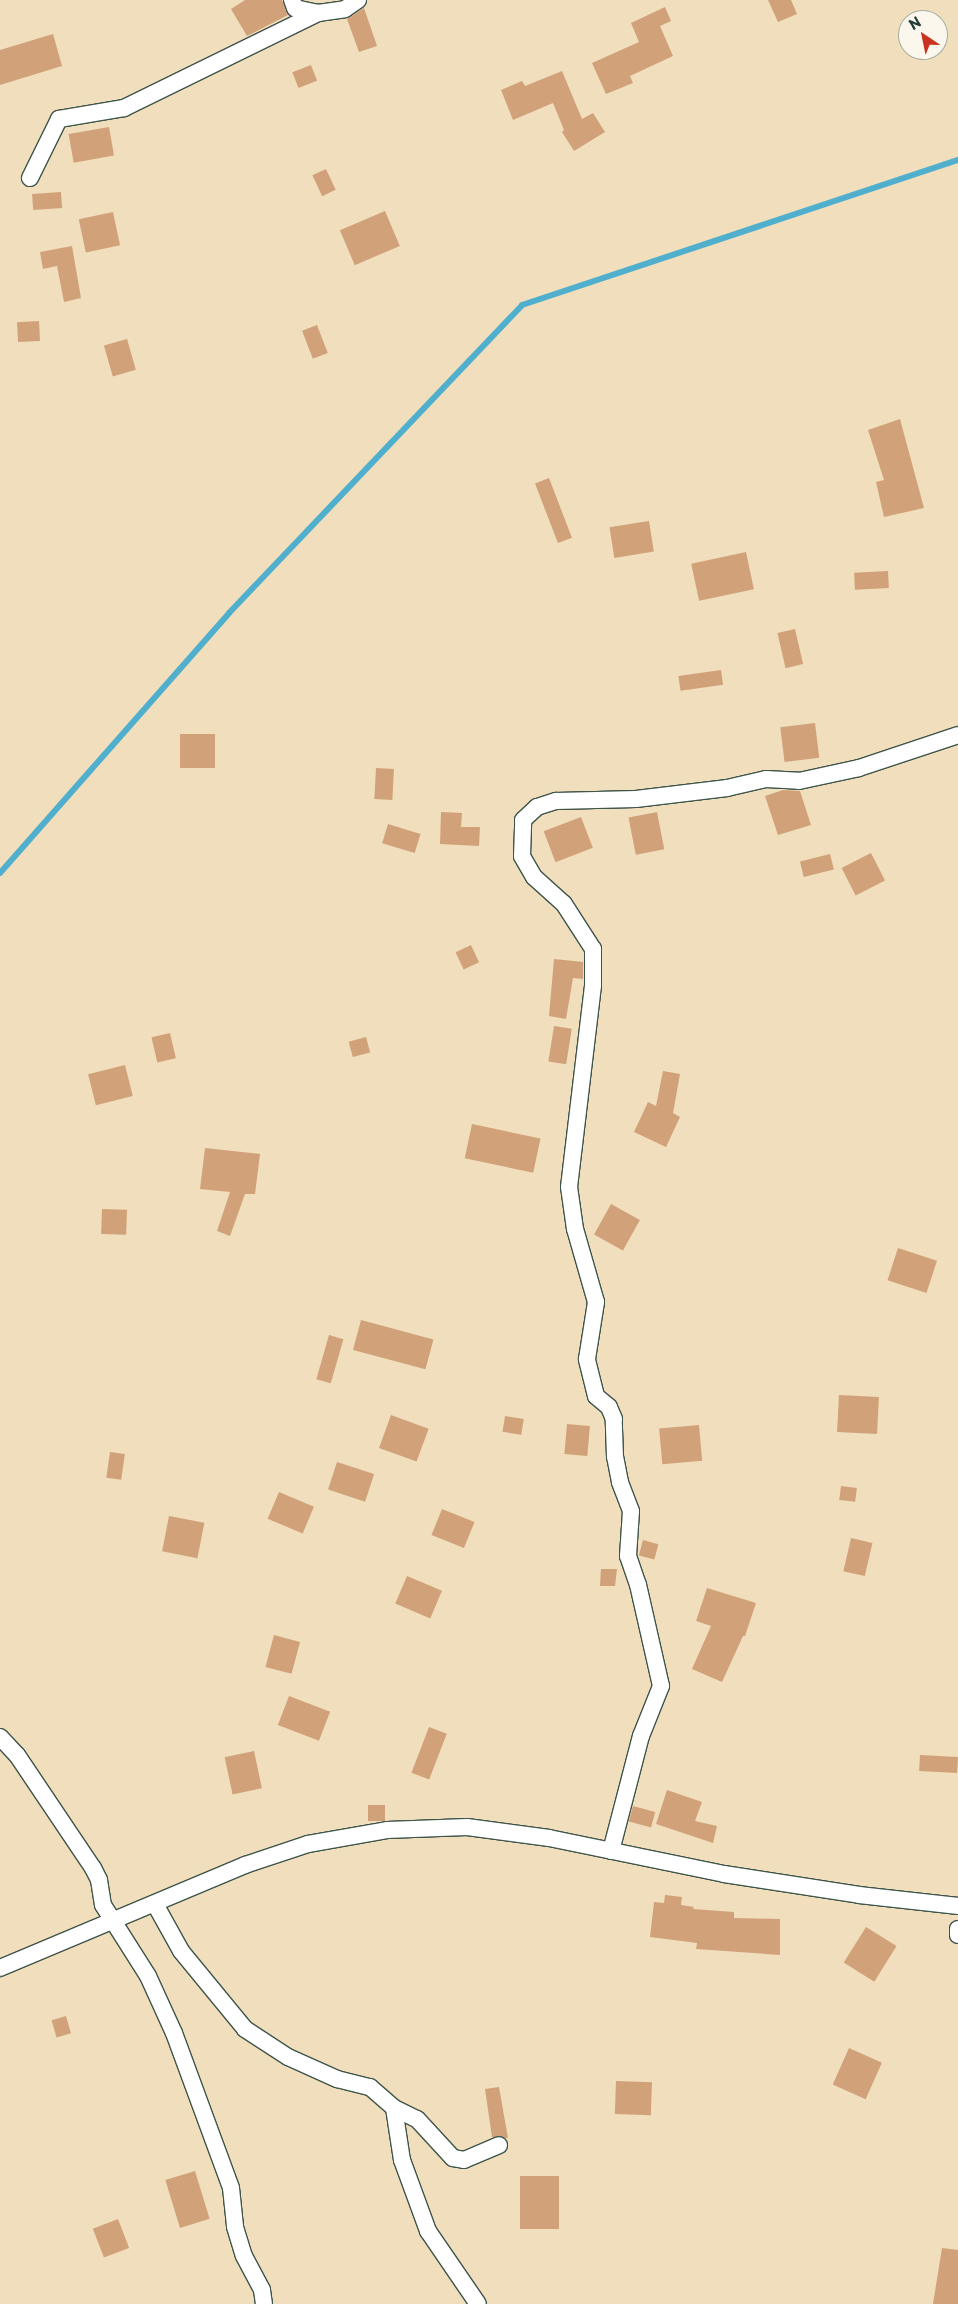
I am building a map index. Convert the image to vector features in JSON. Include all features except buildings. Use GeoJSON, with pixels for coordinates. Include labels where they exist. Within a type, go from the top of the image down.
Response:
{"type":"FeatureCollection","features":[{"type":"Feature","properties":{"kind":"street"},"geometry":{"type":"LineString","coordinates":[[292,0],[295,8],[318,13]]}},
{"type":"Feature","properties":{"kind":"street"},"geometry":{"type":"LineString","coordinates":[[30,178],[59,119],[124,108],[318,13],[345,8],[358,0]]}},
{"type":"Feature","properties":{"kind":"street"},"geometry":{"type":"LineString","coordinates":[[611,1851],[641,1736],[661,1686],[638,1585],[628,1556],[631,1511],[620,1482],[614,1456],[614,1419],[609,1407],[596,1396],[587,1359],[596,1302],[576,1229],[569,1187],[593,986],[593,949],[564,904],[534,877],[522,856],[523,820],[537,807],[556,801],[636,799],[727,788],[766,780],[799,781],[859,768],[958,735]]}},
{"type":"Feature","properties":{"kind":"street"},"geometry":{"type":"LineString","coordinates":[[0,1737],[17,1755],[93,1868],[99,1880],[103,1905],[148,1976],[174,2033],[231,2188],[238,2234],[244,2256],[262,2290],[264,2304]]}},
{"type":"Feature","properties":{"kind":"street"},"geometry":{"type":"LineString","coordinates":[[0,1968],[114,1922],[246,1865],[308,1844],[386,1830],[467,1828],[550,1838],[724,1874],[859,1895],[958,1906]]}},
{"type":"Feature","properties":{"kind":"street"},"geometry":{"type":"LineString","coordinates":[[155,1904],[181,1951],[245,2029],[288,2056],[321,2072],[370,2087],[394,2108],[417,2119],[453,2158],[464,2160],[499,2146]]}},
{"type":"Feature","properties":{"kind":"street"},"geometry":{"type":"LineString","coordinates":[[958,1929],[958,1935]]}},
{"type":"Feature","properties":{"kind":"street"},"geometry":{"type":"LineString","coordinates":[[394,2108],[402,2160],[428,2231],[478,2304]]}},
{"type":"Feature","properties":{"kind":"waterway"},"geometry":{"type":"LineString","coordinates":[[0,873],[229,613],[522,305],[958,160]]}}]}
